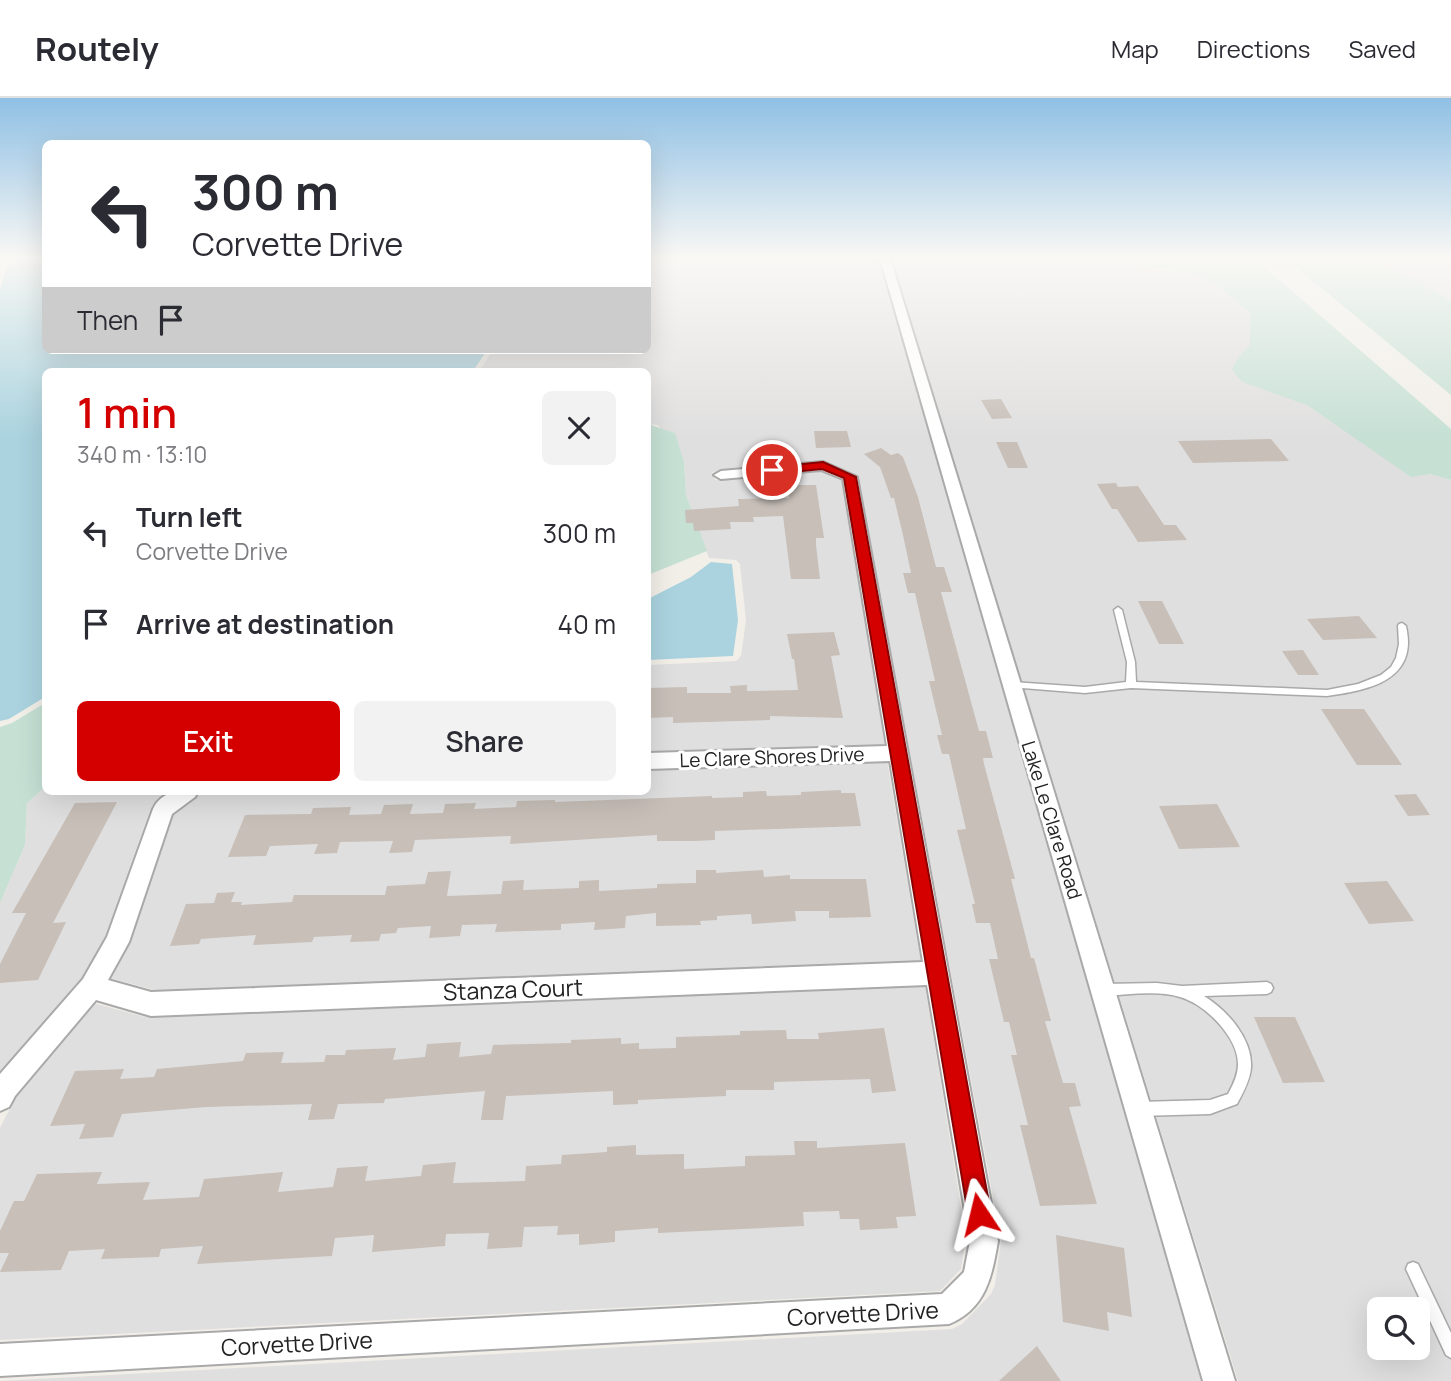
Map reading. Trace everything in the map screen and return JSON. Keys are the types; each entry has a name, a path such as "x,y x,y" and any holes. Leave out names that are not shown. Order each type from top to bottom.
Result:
{"street":[{"name":"Lake Le Clare Road","path":"903,318 1219,1381"},
{"name":"Corvette Drive","path":"0,1360 949,1310 977,1280 984,1241 850,477 823,466 721,475"},
{"name":"Le Clare Shores Drive","path":"651,761 897,753"},
{"path":"0,1098 6,1087 91,987 117,942 163,809 182,795"},
{"name":"Stanza Court","path":"91,987 151,1004 937,973"}],"lane":[{"path":"1118,610 1131,663 1130,685"},
{"path":"1012,685 1085,690 1130,685 1327,693 1344,691 1374,683 1396,669 1406,643 1402,626"},
{"path":"1103,990 1267,988"},
{"path":"1138,1109 1210,1107 1222,1104 1232,1099 1243,1076 1244,1058 1227,1024 1213,1010 1182,991"},
{"path":"1413,1269 1451,1350"}],"shaded area":[{"path":"651,318 896,318 1201,1381 0,1381 952,1329 962,1324 991,1294 995,1285 1001,1240 858,477 821,462 712,472 715,480 821,470 842,479 885,745 651,753 651,665 736,661 741,656 746,620 740,564 736,560 709,558 686,495 684,462 658,425 651,424 651,368 481,368 490,354 651,354"},
{"path":"910,318 1250,318 1250,345 1286,396 1430,474 1451,480 1451,1381 1238,1381"},
{"path":"887,761 921,962 158,991 110,978 131,940 174,811 197,795 651,795 651,770"},
{"path":"42,790 42,795 169,795 150,810 103,942 78,985 0,1076 0,903 25,845 27,803"},
{"path":"925,986 966,1238 961,1269 940,1291 0,1340 0,1128 20,1089 93,1003 145,1017"}],"green space":[{"path":"1250,318 1323,318 1451,429 1451,480 1430,474 1411,477 1307,405 1242,382 1232,370 1237,359 1250,345"},
{"path":"1358,318 1451,318 1451,395"},
{"path":"651,425 675,433 684,462 686,495 707,551 651,574"},
{"path":"42,705 42,790 27,803 25,845 0,903 0,727"}],"water":[{"path":"0,318 42,318 42,354 484,354 475,368 42,368 42,699 9,719 0,721"},
{"path":"711,562 732,564 738,620 733,656 651,660 651,597 691,577"}],"building":[{"path":"1001,399 1012,418 992,419 981,400"},
{"path":"814,431 847,431 851,447 816,448"},
{"path":"1271,439 1289,461 1193,463 1178,441"},
{"path":"996,442 1017,442 1028,468 1008,468"},
{"path":"881,448 891,455 898,453 903,457 918,497 936,567 944,567 952,592 941,592 979,731 986,731 993,758 983,758 984,764 1015,879 1011,879 1031,958 1034,958 1051,1021 1045,1021 1063,1083 1075,1083 1081,1106 1069,1107 1097,1204 1040,1206 1020,1125 1028,1125 1011,1055 1017,1055 1009,1022 1004,1022 989,959 998,959 990,923 976,923 972,904 975,904 957,830 966,829 949,754 942,754 937,735 942,735 929,681 935,681 915,593 908,593 903,573 911,573 903,535 894,498 891,498 880,467 864,454"},
{"path":"1116,483 1118,487 1138,486 1164,525 1176,525 1187,540 1138,542 1117,509 1112,509 1097,484"},
{"path":"787,485 816,485 824,538 816,538 820,579 791,579 783,516 753,517 754,522 730,522 731,529 694,531 693,523 686,523 685,510 739,506 738,499 789,498"},
{"path":"1138,601 1162,601 1184,644 1159,644"},
{"path":"1359,616 1377,638 1323,640 1307,619"},
{"path":"834,632 840,655 831,656 843,718 770,716 770,720 673,723 673,717 651,718 651,688 687,687 687,693 731,693 730,686 747,685 747,691 798,690 787,634"},
{"path":"1303,650 1319,675 1298,675 1282,651"},
{"path":"1321,709 1364,709 1402,765 1357,765"},
{"path":"841,790 841,793 855,793 861,826 715,831 715,840 695,841 657,841 657,835 510,844 511,836 415,840 412,852 389,853 393,841 340,842 337,853 314,854 318,844 270,846 266,856 228,857 245,815 311,814 313,808 351,807 349,815 381,814 384,805 413,804 410,814 443,813 445,804 476,803 474,809 516,807 517,801 743,797 743,792 766,791 767,796"},
{"path":"1416,794 1430,815 1408,816 1394,795"},
{"path":"117,802 53,923 66,922 38,980 0,983 0,964 26,913 12,913 75,803"},
{"path":"1217,804 1240,847 1179,849 1159,806"},
{"path":"696,870 716,870 716,873 763,870 764,877 790,875 790,879 866,879 871,917 829,918 829,911 795,911 796,921 752,924 751,914 717,916 717,920 700,921 701,925 656,926 656,913 626,916 625,928 594,930 595,922 561,924 561,930 495,932 497,924 462,925 460,936 429,938 431,926 398,928 396,933 381,934 379,941 350,942 352,935 314,937 312,942 253,945 256,935 201,939 199,944 170,946 186,904 214,903 217,893 235,892 231,902 242,902 241,905 292,902 294,895 385,895 387,886 425,884 428,872 451,871 447,896 501,894 503,881 524,880 523,890 579,888 579,881 599,880 599,891 657,888 657,884 696,883"},
{"path":"1387,881 1414,921 1369,924 1344,883"},
{"path":"1254,1017 1295,1017 1325,1082 1283,1083"},
{"path":"884,1028 896,1091 872,1093 870,1079 774,1082 774,1090 726,1090 726,1096 638,1100 638,1104 613,1105 613,1091 506,1096 503,1120 481,1120 485,1091 385,1099 384,1103 338,1104 334,1119 308,1120 312,1104 206,1107 122,1114 113,1137 79,1139 85,1124 50,1126 75,1071 124,1069 120,1079 154,1077 157,1069 243,1061 246,1053 284,1052 281,1063 324,1062 326,1055 345,1055 346,1050 396,1048 393,1060 425,1057 427,1044 461,1042 459,1057 491,1054 493,1045 571,1043 571,1040 621,1038 621,1044 639,1043 639,1049 676,1048 676,1037 786,1030 787,1039 819,1039 818,1033"},
{"path":"794,1141 817,1141 817,1148 905,1143 916,1216 896,1217 898,1228 860,1230 859,1219 840,1219 839,1211 803,1212 804,1226 658,1233 658,1228 615,1231 615,1242 579,1245 579,1234 557,1235 558,1226 524,1227 522,1247 487,1249 489,1233 446,1234 445,1246 372,1252 374,1235 335,1238 332,1256 197,1264 203,1246 161,1249 159,1257 101,1259 105,1249 69,1251 61,1270 0,1272 9,1253 0,1253 0,1231 14,1201 24,1201 37,1174 102,1172 97,1184 150,1182 143,1200 199,1197 204,1179 283,1172 278,1192 333,1187 337,1168 368,1166 365,1181 421,1176 423,1165 456,1162 453,1183 525,1181 526,1166 561,1164 562,1155 607,1152 607,1147 636,1145 636,1155 684,1154 684,1169 745,1166 745,1156 795,1155"},
{"path":"1056,1235 1124,1248 1132,1317 1107,1312 1109,1331 1063,1322"},
{"path":"1037,1346 1061,1381 999,1381"}],"route":[{"path":"772,470 823,466 850,477 979,1214"}]}
